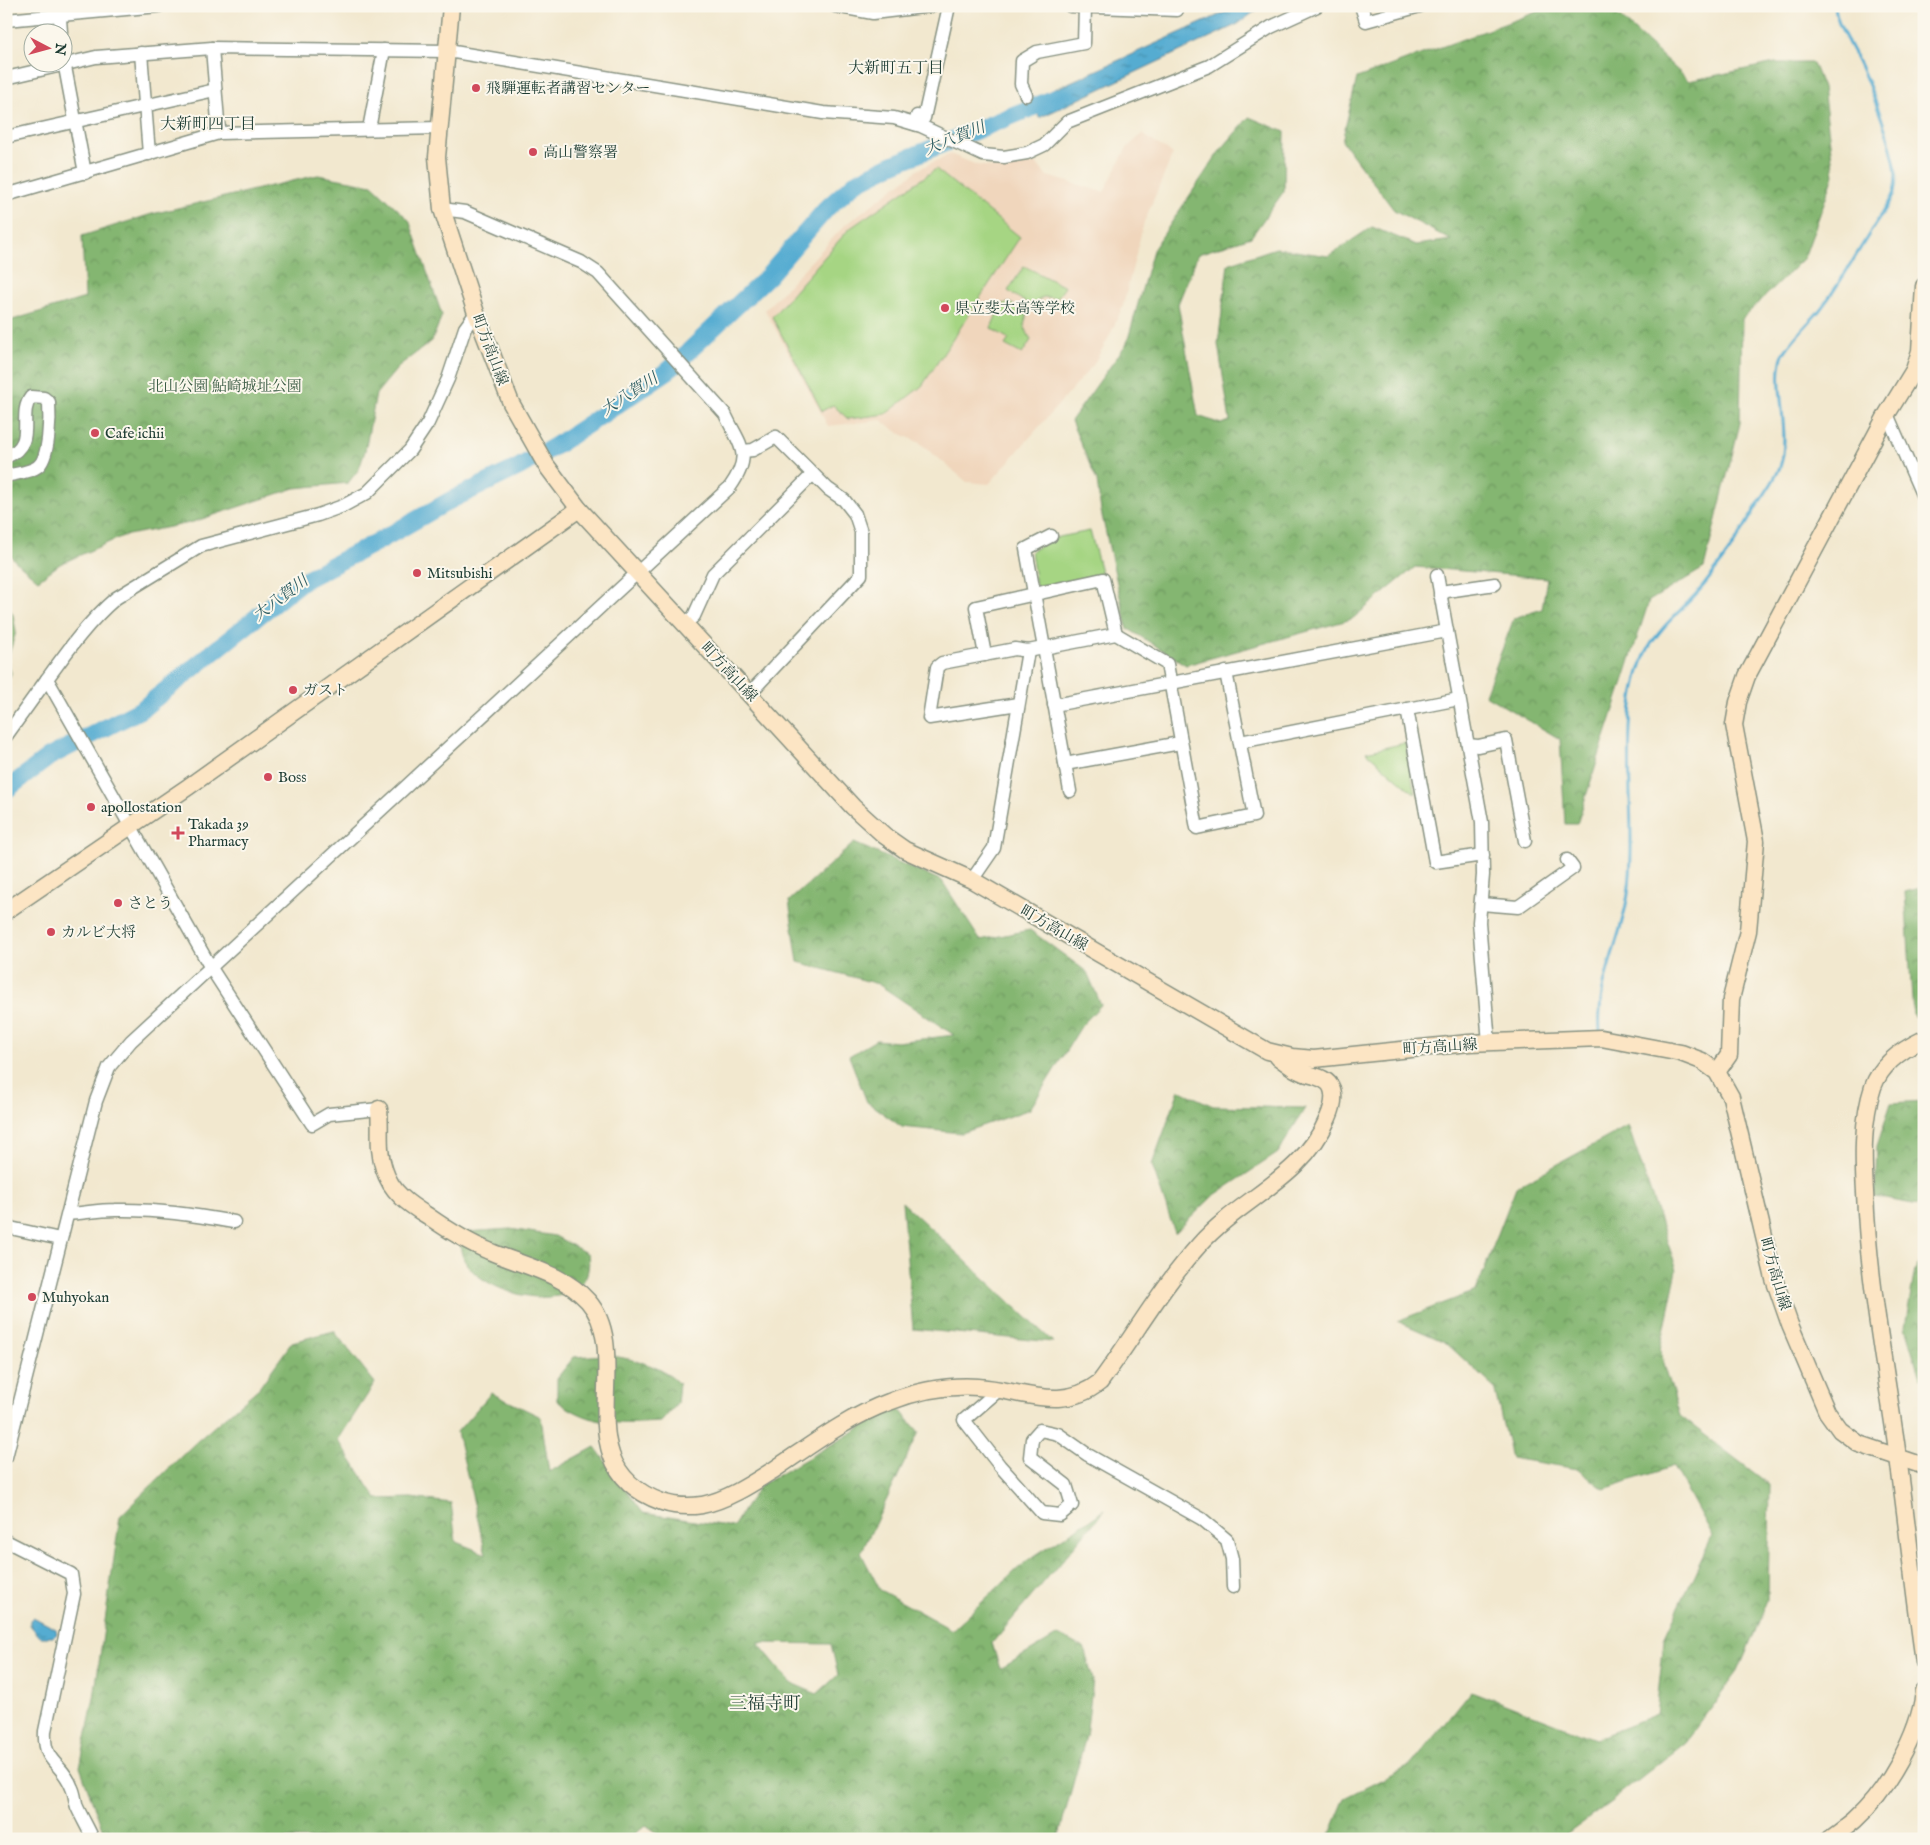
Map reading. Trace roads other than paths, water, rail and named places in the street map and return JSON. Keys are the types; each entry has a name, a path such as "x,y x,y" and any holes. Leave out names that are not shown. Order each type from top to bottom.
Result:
{"street":[{"path":"6,20 59,9 159,6"},
{"name":"町方高山線","path":"451,6 440,128 438,175 442,209 450,238 496,369 524,430 554,477 579,509 852,807 885,836 905,850 972,880 1267,1051 1292,1057 1319,1059 1419,1047 1601,1038 1681,1053 1711,1066 1717,1072 1731,1097 1774,1279 1790,1325 1818,1393 1834,1422 1845,1434 1859,1444 1924,1466"},
{"path":"835,6 873,12 930,6"},
{"path":"918,125 917,116 924,118 949,6"},
{"path":"1070,6 1177,10"},
{"path":"72,57 96,57 212,48 448,51 823,113 894,118 918,125 977,152 1004,157 1028,153 1044,145 1067,122 1209,66 1271,27 1316,6"},
{"path":"1361,6 1366,22 1420,6"},
{"path":"1026,95 1021,84 1022,60 1037,52 1084,43 1085,7"},
{"path":"59,9 60,22"},
{"path":"212,48 218,133"},
{"path":"369,129 384,50"},
{"path":"141,54 149,154"},
{"path":"6,78 22,72"},
{"path":"66,72 85,173"},
{"path":"6,137 215,90"},
{"path":"6,195 218,133 440,128"},
{"path":"6,1457 96,1101 109,1067 131,1041 730,487 738,472 743,451 738,435 725,414 610,285 590,267 466,212 442,209"},
{"path":"1717,1072 1730,1055 1731,999 1748,931 1756,855 1756,841 1734,734 1735,715 1747,676 1887,414 1914,370 1920,351 1924,286"},
{"path":"6,736 85,627 116,598 201,546 318,515 357,499 375,487 410,450 428,423 448,379 465,328 476,313"},
{"path":"6,457 14,453 23,443 27,428 27,402 31,397 44,398 49,402 50,412 48,441 41,463 36,468 6,476"},
{"path":"1887,414 1924,499"},
{"path":"743,451 753,450 776,438 828,489 844,500 855,514 861,532 861,575 749,694"},
{"path":"685,624 694,616 713,574 813,474"},
{"path":"6,912 131,824 204,776 579,509"},
{"path":"1051,536 1026,549 1070,791"},
{"path":"1437,576 1482,822 1484,855 1479,922 1489,1044"},
{"path":"985,655 976,607 1103,579 1116,634"},
{"path":"1440,595 1447,591 1495,584"},
{"path":"1054,705 1170,685 1226,672 1447,631"},
{"path":"1018,704 929,718 937,667 942,663 1015,649 1028,652 1043,647 1116,634 1167,664 1197,828 1254,816 1226,672"},
{"path":"972,880 994,848 1028,652"},
{"path":"47,679 211,968 312,1124 329,1114 379,1109 381,1159 389,1181 402,1198 461,1238 563,1281 579,1292 592,1306 604,1331 606,1363 604,1409 608,1442 618,1468 637,1488 654,1498 671,1504 691,1506 725,1497 750,1484 838,1427 872,1409 910,1394 958,1387 999,1390 1057,1399 1075,1396 1091,1389 1103,1377 1201,1243 1287,1174 1306,1155 1318,1138 1328,1118 1333,1099 1333,1090 1330,1084 1322,1079 1299,1071 1267,1051"},
{"path":"1240,742 1460,699"},
{"path":"1407,709 1436,862 1484,855"},
{"path":"1468,745 1478,746 1506,740 1525,841"},
{"path":"1065,764 1180,743"},
{"path":"1481,904 1518,907 1572,868 1567,860"},
{"path":"1924,1039 1897,1054 1880,1072 1873,1087 1867,1112 1863,1157 1867,1240 1924,1661"},
{"path":"68,1214 107,1210 154,1211 194,1214 234,1222"},
{"path":"6,1227 60,1239"},
{"path":"999,1390 964,1420 1000,1466 1042,1513 1060,1515 1072,1505 1066,1485 1030,1457 1032,1439 1040,1430 1058,1434 1088,1455 1202,1520 1227,1540 1232,1559 1233,1587"},
{"path":"6,1541 71,1574 74,1594 45,1731 44,1744 50,1758 67,1778 73,1789 76,1805 93,1839"},
{"path":"1830,1839 1855,1820 1874,1800 1895,1770 1922,1711 1924,1692"}],"water":[{"path":"1232,6 1262,6 1238,24 1039,118 1035,98 1228,11"},
{"path":"33,1617 56,1629 57,1634 53,1637 40,1637 30,1625 30,1620"}],"waterway":[{"path":"1600,1031 1600,1013 1605,979 1625,911 1628,894 1631,865 1630,736 1632,704 1638,675 1648,649 1654,640 1717,568 1775,479 1783,454 1784,439 1780,393 1780,366 1783,355 1833,292 1887,207 1894,192 1895,164 1887,135 1864,74 1841,28 1835,6"},
{"name":"大八賀川","path":"6,790 49,757 142,709 302,581 379,541 451,500 519,467 557,445 669,370 768,276 827,208 855,183 891,165 1058,97"}],"place":[{"name":"飛騨運転者講習センター","path":"476,88"},
{"name":"高山警察署","path":"533,152"},
{"name":"県立斐太高等学校","path":"945,308"},
{"name":"Cafe ichii","path":"95,433"},
{"name":"Mitsubishi","path":"417,573"},
{"name":"ガスト","path":"293,690"},
{"name":"Boss","path":"268,777"},
{"name":"apollostation","path":"91,807"},
{"name":"Takada 39 Pharmacy","path":"178,833"},
{"name":"さとう","path":"118,903"},
{"name":"カルビ大将","path":"51,932"},
{"name":"Muhyokan","path":"32,1297"}],"district":[{"name":"大新町五丁目","path":"896,69"},
{"name":"大新町四丁目","path":"208,125"},
{"name":"三福寺町","path":"765,1704"}],"park label":[{"name":"北山公園 鮎崎城址公園","path":"225,386"}]}
